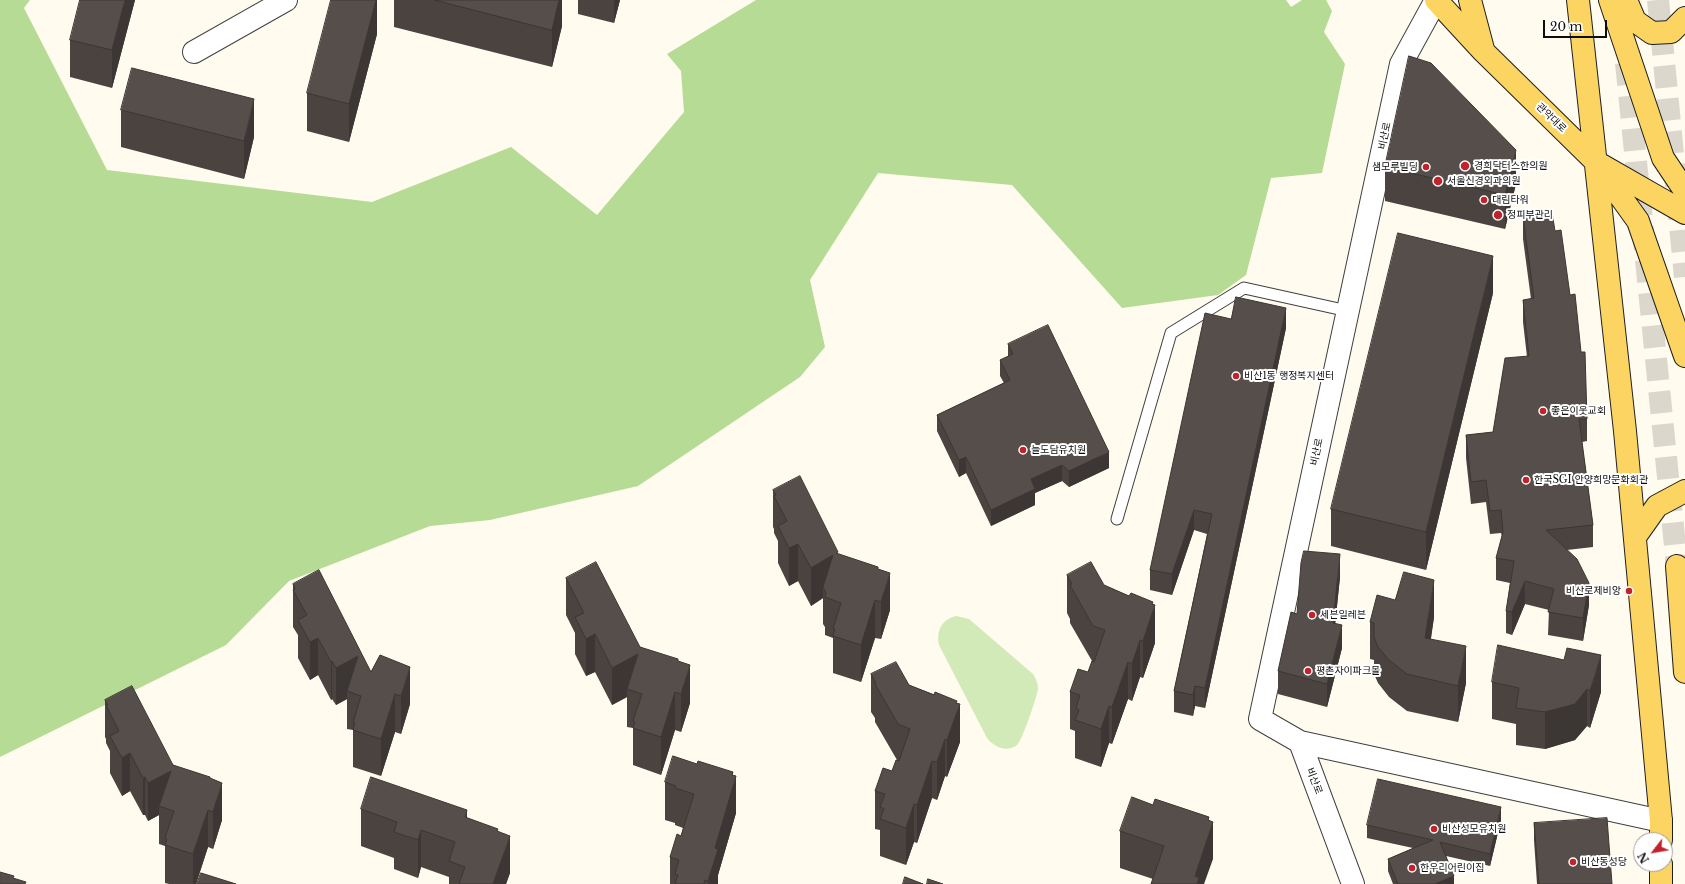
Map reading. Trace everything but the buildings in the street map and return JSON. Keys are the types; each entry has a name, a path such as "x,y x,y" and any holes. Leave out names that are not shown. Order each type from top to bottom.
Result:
{"main road":[{"name":"관악대로","path":"1436,0 1484,52 1596,162 1685,214"},
{"path":"1470,0 1484,52"},
{"path":"1578,0 1626,431 1661,831"},
{"path":"1610,0 1663,158 1685,191"},
{"path":"1626,0 1635,21 1652,33 1672,32 1685,18"},
{"path":"1596,162 1638,221 1685,356"},
{"path":"1635,537 1657,506 1685,491"},
{"path":"1677,566 1685,672"},
{"path":"1661,872 1661,884"}],"street":[{"path":"194,52 286,0"},
{"name":"비산로","path":"1353,884 1300,742 1260,719 1401,64 1436,0"},
{"path":"1300,742 1661,831"}],"lane":[{"path":"1117,519 1171,333 1244,288 1348,311"}],"green space":[{"path":"0,0 30,0 24,8 107,170 372,202 511,147 597,215 684,112 681,71 667,54 756,0 1286,0 1291,7 1302,0 1326,0 1332,11 1324,32 1345,64 1322,173 1271,178 1246,275 1218,295 1122,308 1012,185 878,173 810,280 825,347 800,377 638,486 490,520 430,526 289,581 226,645 0,757"},
{"path":"956,616 969,619 1033,674 1036,679 1038,689 1026,727 1017,745 1009,749 1001,748 993,744 987,738 939,645 938,635 943,623"}],"tunnel":[{"path":"1658,0 1685,277"},
{"path":"1626,63 1677,566"}],"place":[{"name":"경희닥터스한의원","path":"1465,166"},
{"name":"샘모루빌딩","path":"1426,167"},
{"name":"서울신경외과의원","path":"1438,181"},
{"name":"대림타워","path":"1484,200"},
{"name":"정피부관리","path":"1498,215"},
{"name":"비산1동 행정복지센터","path":"1236,376"},
{"name":"좋은이웃교회","path":"1543,411"},
{"name":"늘도담유치원","path":"1023,450"},
{"name":"한국SGI 안양희망문화회관","path":"1526,480"},
{"name":"비산로제비앙","path":"1629,591"},
{"name":"세븐일레븐","path":"1312,615"},
{"name":"평촌자이파크몰","path":"1308,671"},
{"name":"비산성모유치원","path":"1434,829"},
{"name":"비산동성당","path":"1573,862"},
{"name":"한우리어린이집","path":"1412,868"}]}
